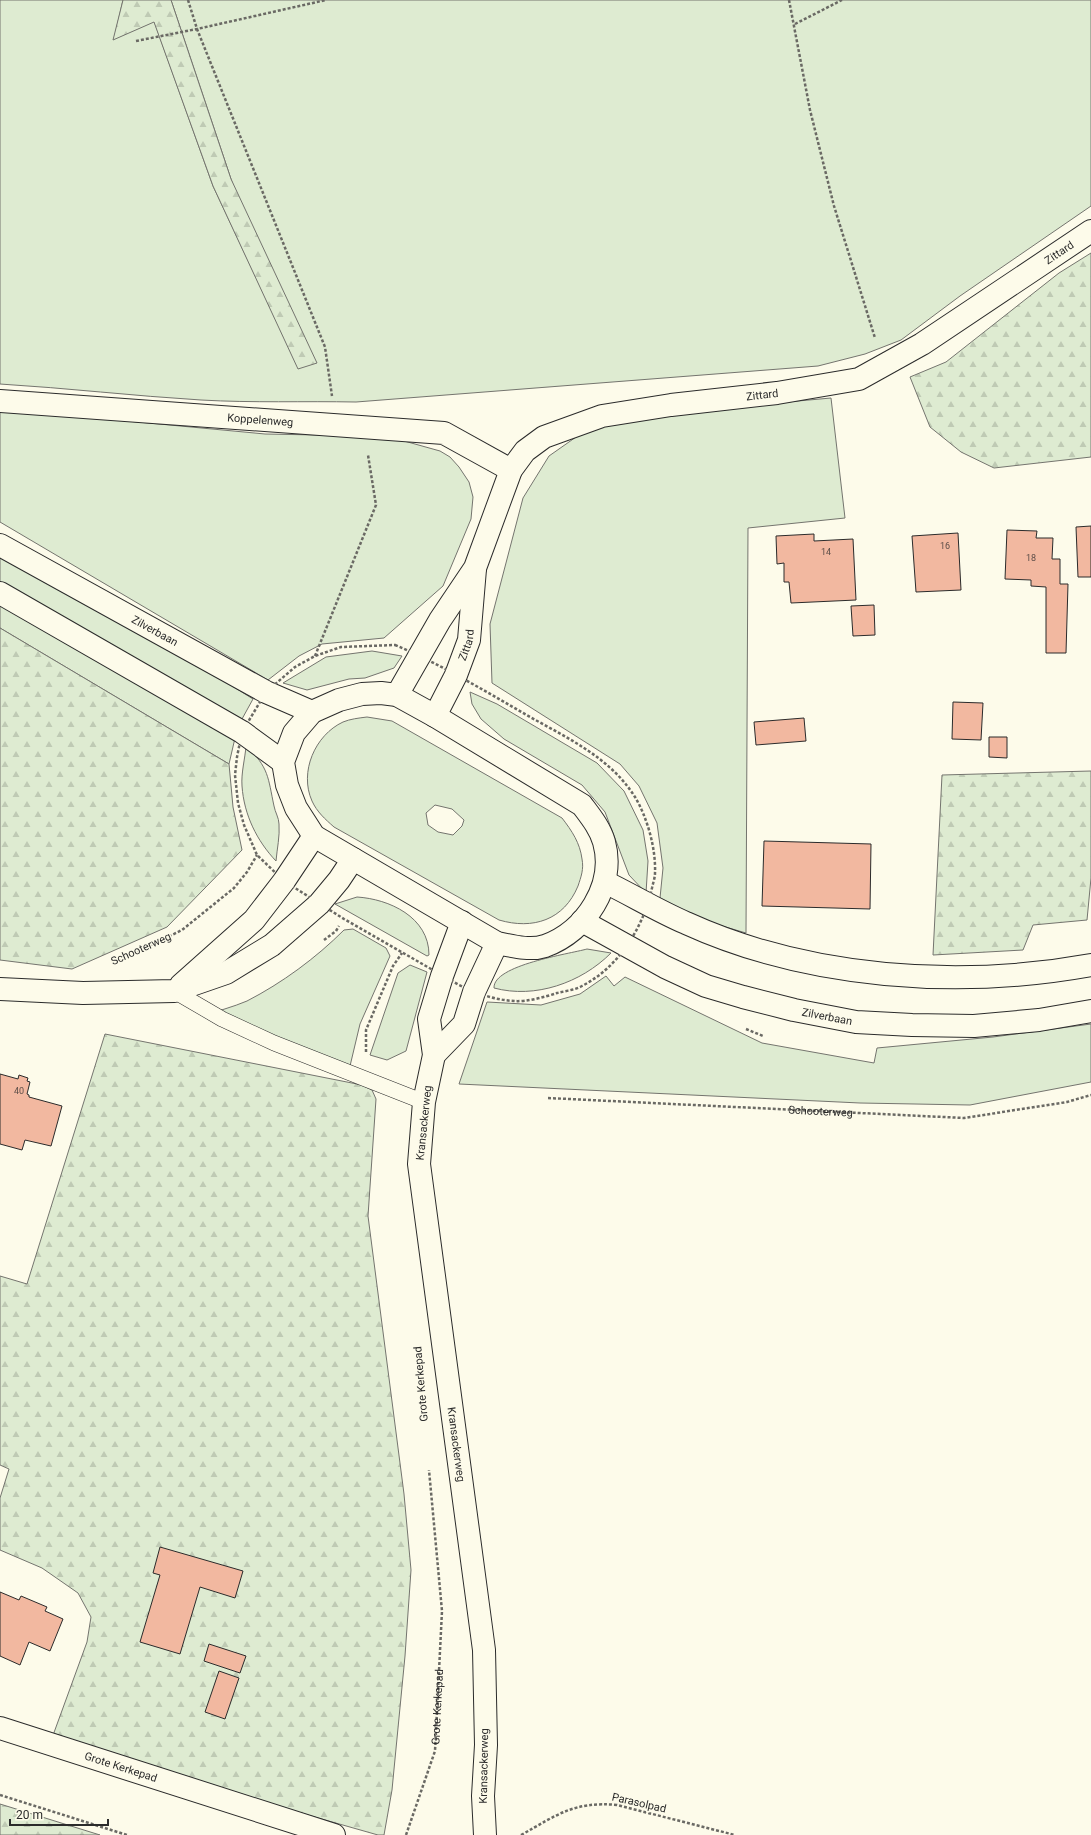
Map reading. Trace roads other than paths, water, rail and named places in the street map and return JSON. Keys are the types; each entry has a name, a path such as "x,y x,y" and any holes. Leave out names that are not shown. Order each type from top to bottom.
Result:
{"street":[{"name":"Zittard","path":"397,695 440,620 475,568 511,470 525,451 544,438 602,416 672,405 778,393 859,379 922,344 1091,231"},
{"name":"Koppelenweg","path":"0,401 444,433 511,470"},
{"name":"Zilverbaan","path":"0,545 266,692 312,712"},
{"name":"Zittard","path":"435,716 456,675 469,640 475,568"},
{"path":"0,593 242,732 283,762"},
{"path":"381,693 397,695 435,716 582,805 596,824 604,841 607,861 605,882 596,903 582,921 563,936 544,946 521,948 497,943 314,836 296,808 287,785 283,762 294,734 312,712 339,700 362,694 381,693"},
{"path":"174,991 254,920 284,881 314,836"},
{"path":"0,989 90,993 174,991 226,973 272,945 319,904 339,880 353,859"},
{"path":"605,882 686,923 726,939 784,956 868,973 972,978 1039,972 1091,965"},
{"name":"Zilverbaan","path":"582,921 665,967 706,986 794,1010 856,1022 974,1026 1039,1020 1091,1011"},
{"name":"Kransackerweg","path":"462,922 442,976 430,1019 434,1055 424,1102 419,1164 484,1650 486,1745 483,1796 485,1835"},
{"path":"434,1055 464,1024 474,992 497,943"},
{"name":"Grote Kerkepad","path":"0,1728 334,1835"}],"lane":[{"path":"174,991 222,1019 274,1043 424,1102"}]}
